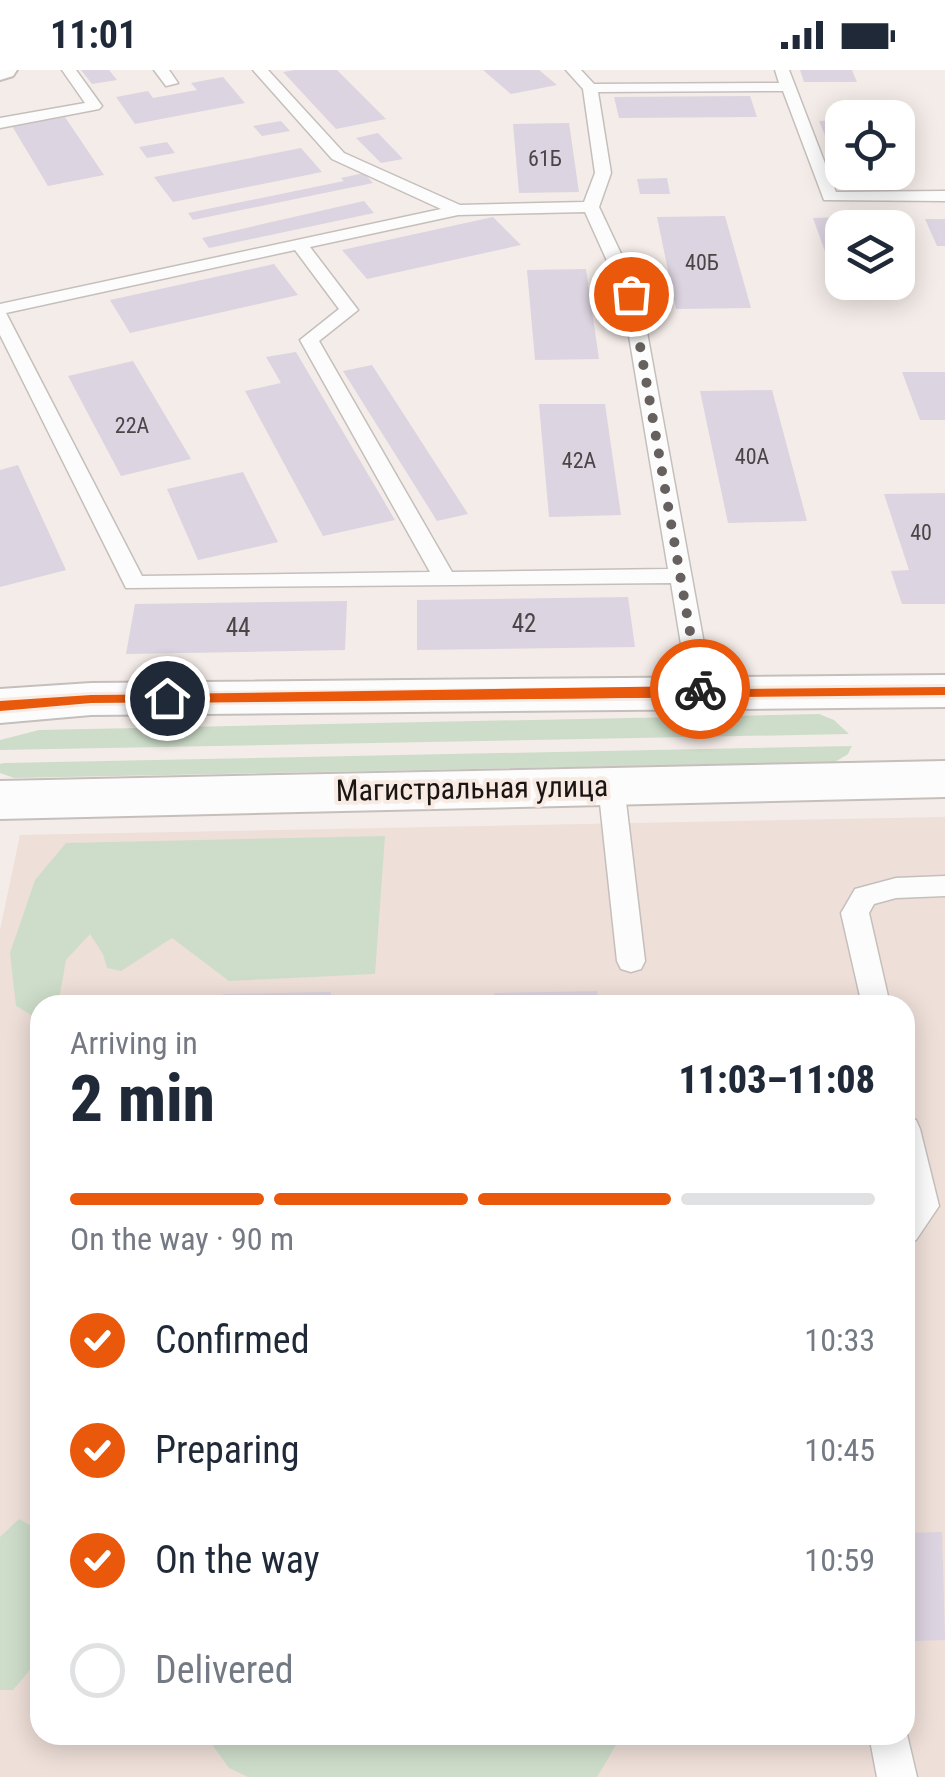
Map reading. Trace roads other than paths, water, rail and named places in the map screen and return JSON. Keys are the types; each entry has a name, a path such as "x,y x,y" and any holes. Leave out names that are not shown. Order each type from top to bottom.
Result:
{"street":[{"path":"0,706 91,699 945,690"},
{"name":"Магистральная улица","path":"0,800 945,779"}],"lane":[{"path":"0,123 94,106 69,70"},
{"path":"260,70 338,156 458,210"},
{"path":"573,70 590,88 604,172 590,207 631,294 700,693"},
{"path":"782,70 830,198 945,196"},
{"path":"590,88 789,87"},
{"path":"590,207 458,210 0,313 134,583 680,576"},
{"path":"300,244 349,310 309,340 445,579"},
{"path":"610,785 631,962"},
{"path":"874,995 855,913 865,896 896,888 945,886"},
{"path":"915,1172 923,1206 915,1217"},
{"path":"891,1745 897,1777"}]}
